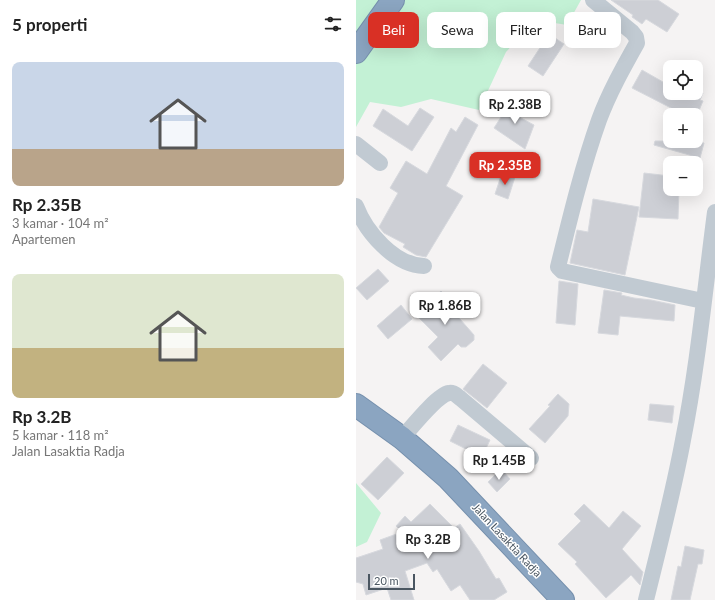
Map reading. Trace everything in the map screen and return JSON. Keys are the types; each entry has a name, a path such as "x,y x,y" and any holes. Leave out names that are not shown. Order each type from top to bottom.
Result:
{"highway":[{"path":"356,52 393,0"},
{"name":"Jalan Lasaktia Radja","path":"356,405 402,438 448,478 559,599"}],"street":[{"path":"592,0 632,32 636,37 637,43 618,78 600,119 589,152 558,267 562,271 703,301"},
{"path":"356,144 380,163"},
{"path":"356,206 361,219 380,243 392,253 412,264 424,266"},
{"path":"646,600 665,526 683,440 715,212"},
{"path":"402,438 435,402 449,393 452,393 460,398 531,458"}],"green space":[{"path":"356,0 581,0 574,12 564,12 564,25 556,23 556,12 496,12 496,48 510,48 506,52 479,110 431,99 401,107 370,102 356,127"},
{"path":"356,483 381,513 367,542 356,547"}],"building":[{"path":"611,0 658,0 679,14 667,32 646,19 642,24 632,17 633,15"},
{"path":"556,39 564,44 543,76 528,66 540,48 556,48"},
{"path":"642,70 663,82 663,100 703,101 700,108 671,108 632,88"},
{"path":"512,100 525,109 519,117 534,125 525,149 494,128"},
{"path":"420,108 434,117 412,151 373,126 383,109 408,126"},
{"path":"465,117 478,125 446,186 463,196 426,257 416,255 403,247 405,244 384,233 379,227 398,193 390,188 406,161 427,174 451,128 456,132"},
{"path":"655,141 663,141 663,148 654,145"},
{"path":"665,148 703,148 701,156 693,156"},
{"path":"502,173 515,177 508,199 495,194"},
{"path":"644,173 663,175 663,196 679,196 678,219 639,217"},
{"path":"593,199 639,207 625,275 570,263 577,230 588,232"},
{"path":"378,269 389,281 367,300 356,288"},
{"path":"559,281 578,284 575,325 556,323"},
{"path":"604,290 622,293 621,295 634,298 675,305 674,321 620,316 618,335 598,333"},
{"path":"441,291 456,306 452,310 474,335 474,340 466,347 461,347 458,344 441,361 428,347 438,337 416,315"},
{"path":"401,305 412,319 388,339 377,326"},
{"path":"483,364 507,383 487,408 463,389"},
{"path":"558,394 569,404 568,416 545,443 529,429 550,406 548,405"},
{"path":"650,404 674,406 672,423 648,420"},
{"path":"458,425 490,440 482,457 450,441"},
{"path":"387,457 404,473 378,500 361,484"},
{"path":"499,471 503,471 510,479 497,492 488,482"},
{"path":"430,504 454,528 460,524 496,579 499,578 507,592 494,600 470,600 460,585 451,591 437,569 433,572 427,563 405,571 414,600 391,600 387,588 366,595 363,584 356,582 356,558 383,549 380,540 402,532 396,526 405,516 411,522"},
{"path":"584,504 609,528 623,511 641,526 622,549 643,572 640,585 631,575 606,598 575,564 577,562 558,544 581,521 574,514"},
{"path":"685,546 704,550 702,564 698,564 690,600 671,600 678,566 681,567"}]}
